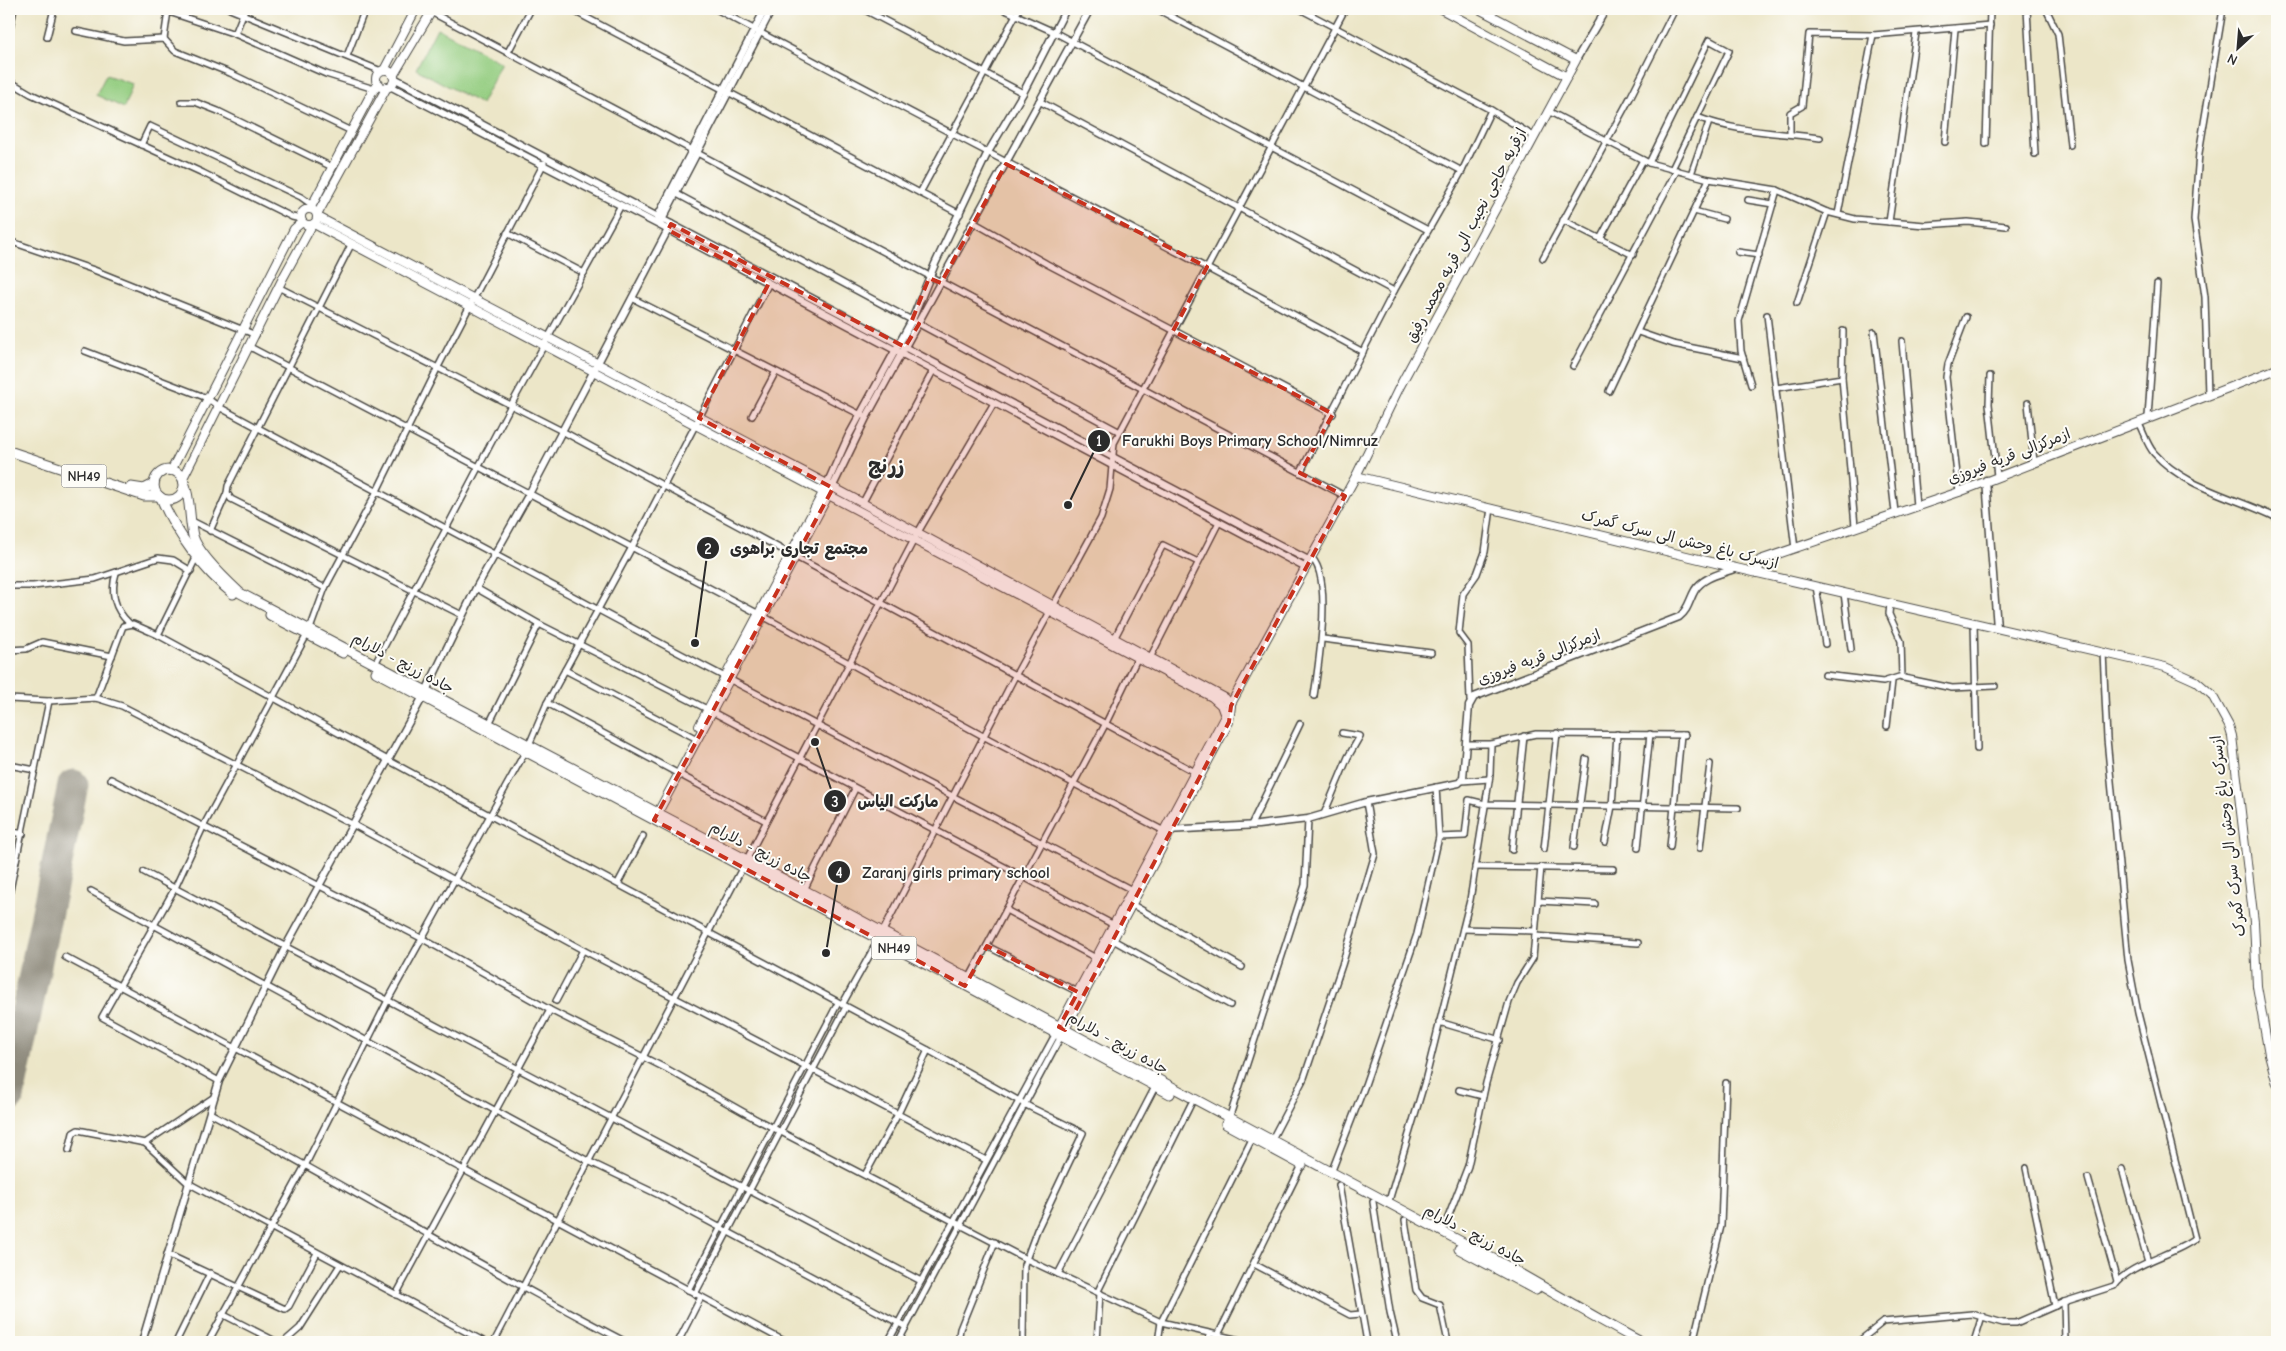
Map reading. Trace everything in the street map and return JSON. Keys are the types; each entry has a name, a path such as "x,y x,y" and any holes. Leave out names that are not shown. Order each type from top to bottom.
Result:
{"highway":[{"name":"NH49","path":"9,445 138,489 144,489 154,484 160,497"},
{"name":"NH49","path":"9,451 144,496 160,497 169,500 178,498 183,491 183,480"},
{"path":"154,484 162,472 171,471 183,480"},
{"name":"جاده زرنج - دلارام","path":"183,480 188,493 197,545 236,589 308,632 967,983 1271,1141 1535,1282 1564,1301 1641,1342"},
{"name":"جاده زرنج - دلارام","path":"160,497 172,520 197,556 222,584 240,598 375,664 425,694 489,724 527,748"},
{"name":"جاده زرنج - دلارام","path":"746,864 804,890 880,937"},
{"name":"جاده زرنج - دلارام","path":"1060,1032 1155,1087 1191,1104 1252,1139 1550,1296 1564,1301"}],"main road":[{"path":"171,471 294,229 302,220 303,212 311,207 376,86 376,77 382,70 416,9"},
{"path":"1441,9 1567,76"},
{"path":"1479,9 1576,60"},
{"path":"183,480 218,407 256,336 278,287 432,11"},
{"name":"ازقریه حاجی نجیب الی قریه محمد رفیق","path":"1228,709 1356,476 1400,386 1550,112 1576,60"},
{"path":"382,70 390,71 391,82"},
{"path":"376,86 391,82"},
{"path":"311,207 315,220 352,243 377,253"},
{"path":"302,220 315,220 596,367 1053,609 1212,697 1220,705 1228,709"},
{"name":"ازمرکزالی قریه فیروزی","path":"1758,573 1760,560 1895,512 1959,492 2277,368"},
{"name":"ازسرک باغ وحش الی سرک گمرک","path":"1356,476 1736,568 2165,667 2196,681 2212,695 2229,726 2238,778 2254,922 2257,986 2269,1054 2277,1084"},
{"path":"828,490 862,504 916,537"},
{"path":"653,815 678,772 762,615 791,556 828,490"},
{"path":"1053,609 1114,639 1139,656 1150,658 1225,698 1228,709 1228,722 1132,890 1078,992 1060,1032"},
{"path":"1060,1032 1113,940 1228,709"}],"street":[{"path":"9,33 14,9"},
{"path":"47,37 54,9"},
{"path":"160,9 235,34 326,74 376,86"},
{"path":"230,9 245,11 382,70"},
{"path":"347,56 365,9"},
{"path":"508,52 531,9"},
{"path":"570,9 961,214"},
{"path":"716,9 1363,352"},
{"path":"757,31 765,9"},
{"path":"657,224 757,31 772,9"},
{"path":"863,9 1023,93"},
{"path":"1003,9 1054,32 1428,230"},
{"path":"920,194 1019,9"},
{"path":"863,416 902,354 902,346 929,278 961,214 987,154 1023,93 1066,9"},
{"path":"828,490 895,351 902,346 919,324 1090,9"},
{"path":"1157,9 1462,171"},
{"path":"1300,9 1491,110 1535,137"},
{"path":"688,1290 740,1187 805,1066 880,937 1014,676 1053,609 1101,518 1110,489 1114,443 1345,9"},
{"name":"ازقریه حاجی نجیب الی قریه محمد رفیق","path":"1576,60 1606,9"},
{"path":"1543,258 1675,9"},
{"path":"1986,144 1990,9"},
{"path":"2027,9 2035,154"},
{"path":"2046,9 2058,34 2070,145"},
{"path":"2208,394 2205,297 2194,220 2199,153 2223,9"},
{"path":"164,39 168,11"},
{"path":"235,34 245,11"},
{"path":"432,11 929,278 1143,388 1345,496"},
{"path":"1790,134 1790,113 1802,106 1809,34 1873,35 1916,33 1990,25"},
{"path":"1945,142 1955,29"},
{"path":"76,31 124,40 164,39 175,50 230,73 352,131"},
{"path":"1889,222 1916,33"},
{"path":"1838,214 1873,35"},
{"path":"1573,366 1633,255 1729,51 1708,40 1649,162"},
{"path":"9,81 31,94 302,220"},
{"path":"391,82 660,217 669,227 769,283 1219,522 1318,566 1323,639 1314,696"},
{"path":"391,82 543,166 657,224 669,227 902,346 1309,563"},
{"path":"181,102 195,102 218,111 332,167"},
{"path":"1039,102 1238,210 1394,291"},
{"path":"1300,473 1333,414 1394,291 1462,171 1491,110"},
{"path":"1550,112 1643,160 1709,179 1777,190 1827,212 1855,219 1925,225 1968,222 2006,226"},
{"path":"1697,117 1747,132 1790,134 1820,138"},
{"path":"1691,174 1709,122"},
{"path":"141,145 150,126 301,197 311,207"},
{"path":"660,217 694,153"},
{"path":"219,1081 102,1018 175,888 204,825 308,632 325,588 376,493 471,302 547,159"},
{"path":"1600,239 1643,160"},
{"path":"1609,391 1709,179"},
{"path":"1751,386 1743,358 1739,321 1777,190"},
{"path":"674,193 1120,432"},
{"path":"1748,200 1773,204"},
{"path":"375,664 412,590 510,406 620,206"},
{"path":"1694,211 1724,219"},
{"path":"1797,303 1827,212"},
{"path":"1563,220 1633,255"},
{"path":"973,222 1173,331 1333,414"},
{"path":"142,1342 214,1096 234,1049 268,986 286,946 387,759 425,694 476,588 529,494 669,227"},
{"path":"507,234 584,273"},
{"path":"9,241 94,270 256,336"},
{"path":"210,531 227,493 228,486 259,429 352,243"},
{"path":"1738,252 1759,255"},
{"path":"208,1342 237,1285 306,1164 335,1103 370,1040 388,1000 527,748 547,703 632,549 769,283"},
{"path":"2148,417 2157,284"},
{"path":"278,287 562,431 791,556 883,602 1014,676 1196,772"},
{"path":"632,298 775,373 863,416"},
{"path":"1767,316 1795,549"},
{"path":"1959,492 1946,380 1948,364 1966,318"},
{"path":"1843,331 1842,378 1855,526"},
{"path":"1638,332 1672,344 1743,358"},
{"path":"1874,332 1895,512"},
{"path":"1902,341 1916,506"},
{"path":"250,347 632,549 762,615 984,736 1167,830 1251,825 1308,819 1366,802 1462,781 1489,779"},
{"path":"85,351 208,398 218,407 376,493 447,527 495,555 1132,890"},
{"path":"862,504 933,371"},
{"path":"752,416 775,373"},
{"path":"1990,376 1989,404 1997,476"},
{"path":"1776,388 1842,378"},
{"path":"494,1342 916,537 994,403"},
{"path":"2028,403 2034,462"},
{"path":"2138,421 2154,452 2187,481 2251,505 2277,518"},
{"path":"1986,480 1997,628"},
{"path":"227,493 231,499 344,554 462,615"},
{"path":"1470,701 1468,646 1459,633 1463,594 1477,574 1485,552 1491,508"},
{"path":"192,521 325,588"},
{"path":"1150,658 1219,522"},
{"path":"1114,639 1163,544 1198,562"},
{"path":"158,635 197,556"},
{"path":"9,586 95,579 158,558 173,560 191,571"},
{"name":"ازمرکزالی قریه فیروزی","path":"1462,781 1470,701 1680,617 1686,612 1694,592 1704,580 1736,568"},
{"path":"116,573 113,589 114,596 122,616 129,623 158,635 490,816 928,1050 1026,1105 1083,1133 1037,1230 1026,1258 1024,1265 1023,1342"},
{"path":"1816,586 1825,644"},
{"path":"476,588 539,624 1114,925"},
{"path":"1844,593 1851,649"},
{"path":"1890,603 1889,614 1901,641 1902,678"},
{"path":"96,698 123,626 129,623"},
{"path":"1974,623 1977,750"},
{"path":"489,724 539,624"},
{"path":"1323,639 1432,653"},
{"path":"9,650 26,649 42,642 112,656"},
{"path":"1858,1342 1868,1340 1883,1322 1972,1314 2011,1324 2064,1302 2114,1286 2117,1281 2148,1262 2194,1240 2196,1237 2138,1012 2128,960 2107,739 2102,652"},
{"path":"967,983 1106,723 1139,656"},
{"path":"566,670 695,738"},
{"path":"1825,675 1883,682 1902,678 1952,688 1995,686"},
{"path":"1887,726 1892,681"},
{"path":"9,699 49,701 96,698 122,706 352,824 583,950 986,1160"},
{"path":"9,895 49,701"},
{"path":"547,703 766,821"},
{"path":"1251,825 1300,724"},
{"path":"1324,814 1348,757 1360,736 1342,733"},
{"path":"1466,744 1491,744 1524,736 1557,733 1683,735 1670,847"},
{"path":"1544,849 1557,733"},
{"path":"1605,842 1612,806 1617,734"},
{"path":"1638,848 1650,734"},
{"path":"1512,850 1524,736"},
{"path":"1388,1204 1425,1081 1463,928 1489,779 1491,744"},
{"path":"1574,847 1586,759"},
{"path":"1700,848 1710,764"},
{"path":"9,765 35,770"},
{"path":"111,779 204,825 423,939 550,1010 643,1057 772,1128 1058,1274 1161,1322 1218,1335 1234,1341 1248,1342"},
{"path":"1331,1174 1365,1085 1417,934 1439,837 1436,787"},
{"path":"804,890 855,789"},
{"path":"1439,837 1465,836 1469,800 1485,804 1517,805 1738,808"},
{"path":"1271,1141 1304,1078 1342,965 1375,854 1366,802"},
{"path":"1229,1119 1305,885 1308,819"},
{"path":"9,831 23,834"},
{"path":"618,884 643,836"},
{"path":"1475,867 1613,869"},
{"path":"1442,1233 1468,1166 1509,1002 1517,983 1533,958 1542,867"},
{"path":"144,872 611,1116 740,1187 921,1281"},
{"path":"91,891 370,1040 495,1111 906,1327"},
{"path":"1539,901 1595,904"},
{"path":"1131,904 1242,967"},
{"path":"1006,910 1096,958"},
{"path":"1463,928 1638,943"},
{"path":"1113,940 1230,1006"},
{"path":"987,946 1078,992"},
{"path":"556,1001 583,950"},
{"path":"65,957 335,1103 786,1342"},
{"path":"678,1342 728,1232 782,1132 813,1070 842,1005"},
{"path":"396,1295 550,1010"},
{"path":"1439,1022 1500,1040"},
{"path":"888,1342 1018,1100 1060,1032"},
{"path":"898,1342 1026,1105 1060,1032"},
{"path":"865,1174 898,1114 928,1050"},
{"path":"1693,1342 1721,1226 1726,1083"},
{"path":"1058,1274 1155,1087"},
{"path":"1459,1090 1484,1096"},
{"path":"145,1144 214,1096"},
{"path":"1097,1342 1099,1292 1191,1104"},
{"path":"210,1113 430,1233 523,1288 626,1342"},
{"path":"69,1150 73,1133 78,1130 145,1144 188,1183 485,1342"},
{"path":"1158,1342 1161,1322 1252,1139"},
{"path":"1218,1335 1302,1165"},
{"path":"2026,1168 2055,1306"},
{"path":"2122,1169 2148,1262"},
{"path":"2088,1178 2117,1281"},
{"path":"1339,1185 1367,1342"},
{"path":"1373,1202 1390,1312 1397,1342"},
{"path":"1406,1220 1416,1290 1422,1298 1440,1305 1448,1342"},
{"path":"958,1342 960,1329 996,1242"},
{"path":"167,1254 288,1308 317,1253"},
{"path":"1254,1264 1350,1316 1361,1314"},
{"path":"284,1342 300,1328 340,1265"},
{"path":"176,1342 210,1273"},
{"path":"2064,1302 2065,1342"},
{"path":"222,1314 277,1342"},
{"path":"1974,1342 1982,1316"},
{"path":"1209,1333 1209,1342"}],"highlighted area":[{"path":"1006,164 1207,267 1173,331 1333,414 1300,473 1345,496 1231,706 1229,722 1065,1030 1059,1027 1078,992 987,946 965,986 654,820 833,488 699,418 769,283 668,230 671,224 905,347 919,324 912,320 929,278 941,283"}],"green space":[{"path":"437,28 502,63 481,104 416,69"},
{"path":"106,75 133,84 124,108 96,95"}],"runway":[{"path":"9,1097 73,785"}],"place":[{"name":"Farukhi Boys Primary School/Nimruz","path":"1068,505"},
{"name":"مجتمع تجاری براهوی","path":"695,643"},
{"name":"مارکت الیاس","path":"815,742"},
{"name":"Zaranj girls primary school","path":"826,953"}],"district":[{"name":"زرنج","path":"886,466"}]}
